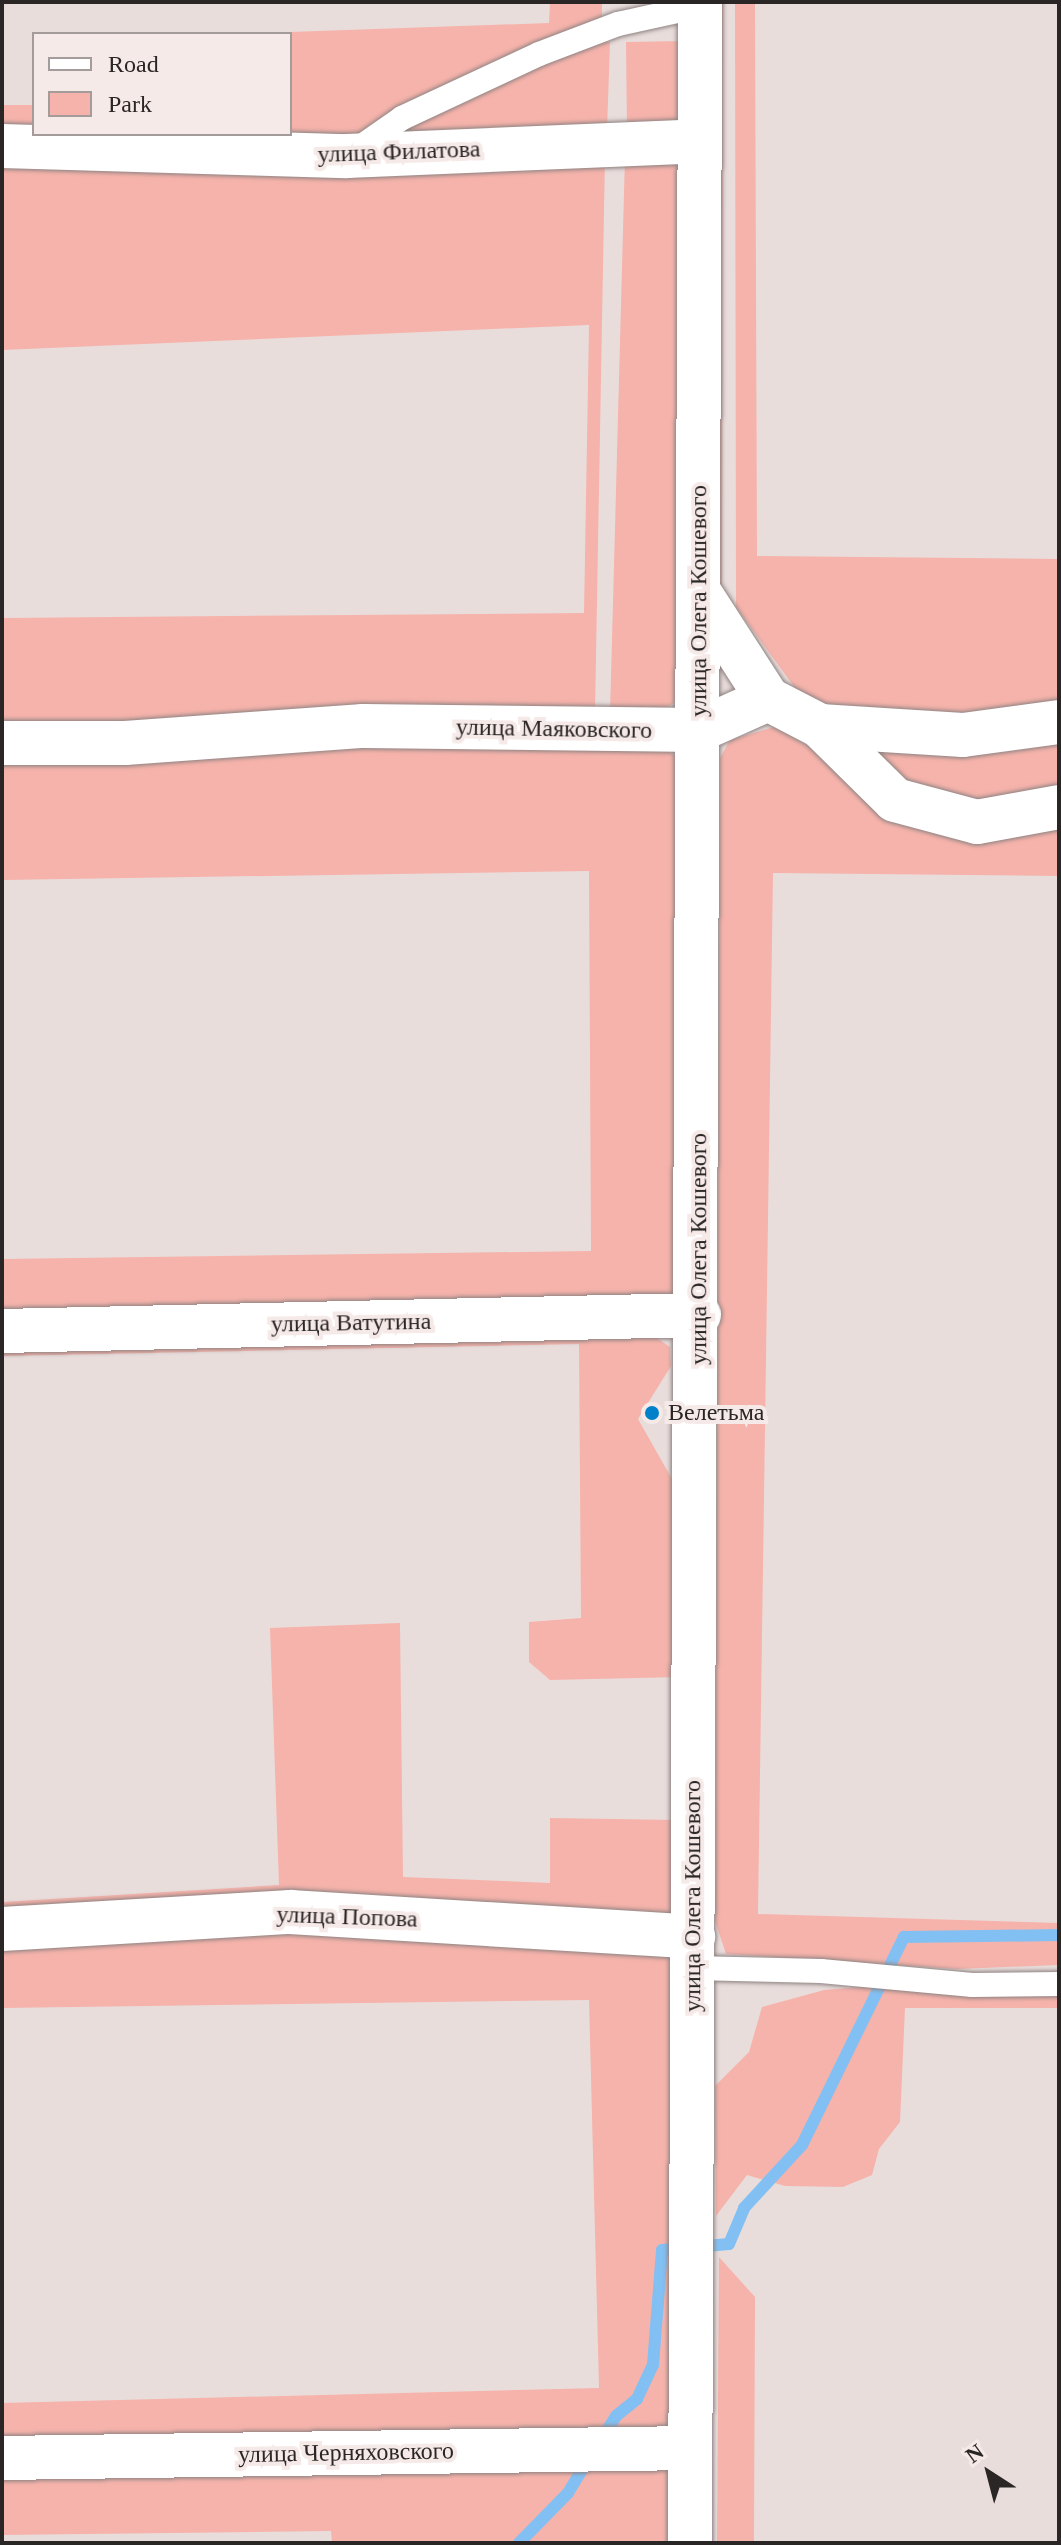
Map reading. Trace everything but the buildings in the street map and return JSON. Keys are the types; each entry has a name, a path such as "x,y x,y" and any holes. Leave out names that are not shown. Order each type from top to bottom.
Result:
{"street":[{"name":"улица Олега Кошевого","path":"690,2543 699,1315 700,4"},
{"name":"улица Филатова","path":"2,146 347,156 700,141"},
{"path":"699,592 768,699 820,726 895,800 977,822 1059,807"},
{"name":"улица Маяковского","path":"2,743 125,743 363,726 699,730 768,699"},
{"path":"820,726 963,735 1059,722"},
{"name":"улица Ватутина","path":"2,1331 699,1315"},
{"name":"улица Попова","path":"2,1929 290,1912 693,1952"},
{"name":"улица Черняховского","path":"2,2458 690,2448"}],"lane":[{"path":"347,156 402,118 539,54 618,24 700,4"},
{"path":"693,1952 821,1971 972,1985 1059,1984"}],"green space":[{"path":"550,2 602,2 602,41 610,42 607,131 348,145 2,137 2,105 32,105 32,136 292,136 292,32 288,32 549,23"},
{"path":"718,2 723,2 722,596 715,587"},
{"path":"735,2 755,2 757,556 1059,559 1059,712 1030,720 827,714 798,692 736,607"},
{"path":"684,41 683,118 668,131 627,132 626,42"},
{"path":"605,156 595,713 2,729 2,618 584,613 589,325 2,350 2,157"},
{"path":"625,156 673,157 682,178 685,695 660,713 610,714"},
{"path":"774,727 814,749 883,814 977,844 1059,825 1059,876 773,873 758,1914 1059,1923 1059,1965 957,1969 726,1954 715,1921 720,758 730,740"},
{"path":"1059,738 1059,790 978,807 897,783 851,741"},
{"path":"655,742 684,762 681,1292 655,1302 2,1317 2,1259 591,1251 589,871 2,880 2,761 359,743"},
{"path":"651,1334 670,1347 671,1366 638,1419 680,1493 680,1677 550,1680 529,1662 529,1622 581,1618 579,1344 2,1356 2,1343"},
{"path":"400,1623 403,1877 550,1883 550,1818 677,1820 677,1914 2,1919 2,1902 279,1885 270,1628"},
{"path":"287,1923 668,1950 679,1961 678,2431 2,2445 2,2403 599,2388 589,2000 2,2008 2,1941"},
{"path":"898,1984 963,1996 1059,1996 1059,2008 905,2008 900,2122 879,2149 872,2175 843,2187 785,2186 747,2175 716,2216 715,2086 749,2052 762,2007 824,1990"},
{"path":"719,2257 755,2297 754,2543 717,2543"},
{"path":"676,2466 675,2543 332,2543 331,2531 2,2535 2,2467"}],"waterway":[{"path":"600,2441 616,2416 637,2399 653,2365 662,2250 729,2244 744,2208 802,2145 904,1937 1059,1935"},
{"path":"519,2543 568,2493 588,2460"}],"place":[{"name":"Велетьма","path":"652,1413"}]}
